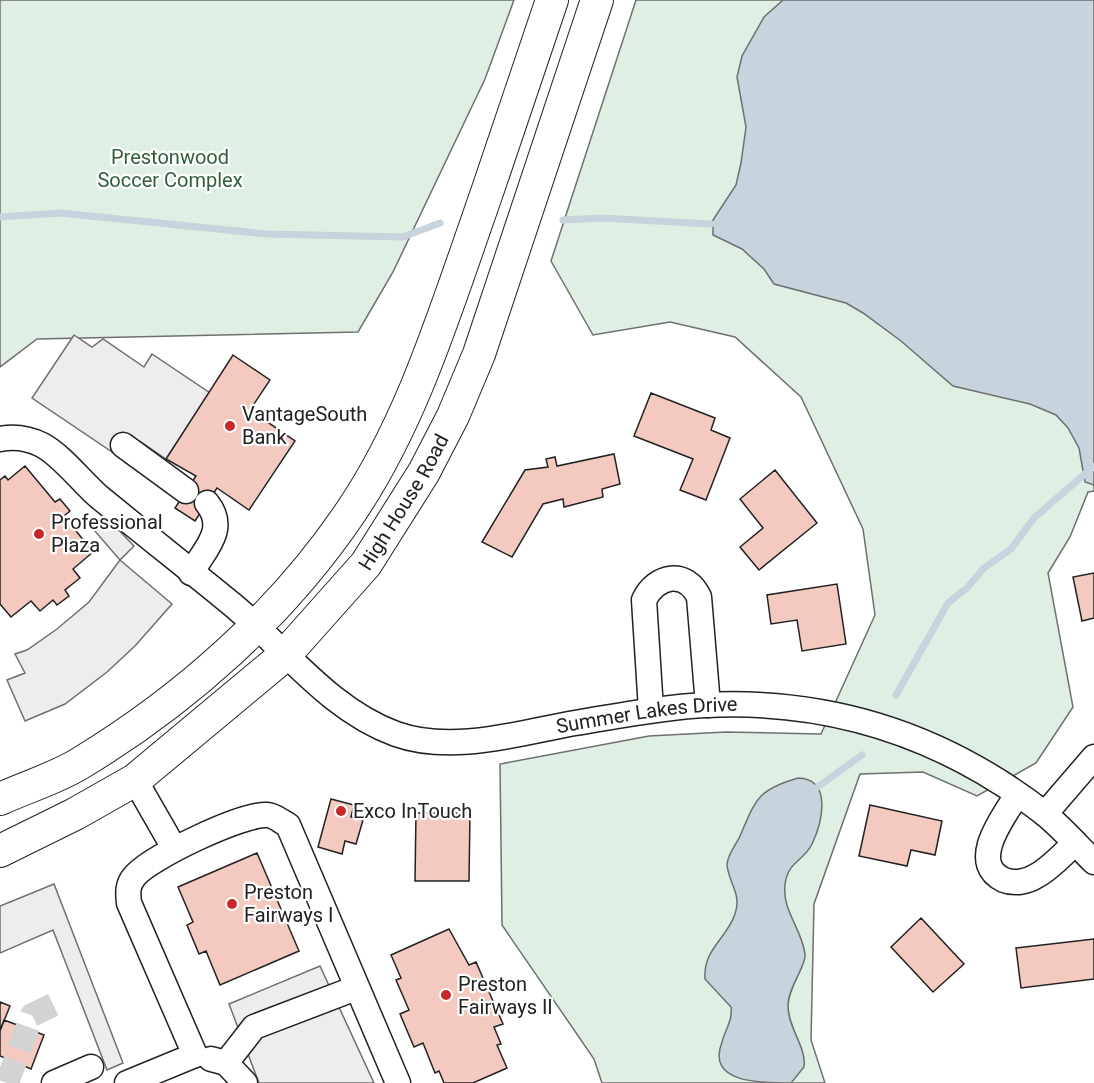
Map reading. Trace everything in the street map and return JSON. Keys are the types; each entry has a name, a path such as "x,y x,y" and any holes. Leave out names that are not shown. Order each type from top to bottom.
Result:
{"main road":[{"name":"High House Road","path":"2,792 77,765 163,706 257,627 329,543 353,508 411,400 453,291 552,0"},
{"name":"High House Road","path":"0,851 75,814 135,780 285,655 366,564 424,472 453,416 479,354 597,0"}],"street":[{"name":"Summer Lakes Drive","path":"0,439 15,435 43,445 91,490 257,627 285,655 348,708 394,733 439,743 472,740 651,710 708,705 787,706 875,725 938,746 970,763 1045,814 1094,862"},
{"path":"123,445 186,491"},
{"path":"191,573 217,529 215,514 207,503"},
{"path":"651,710 644,600 649,588 667,579 686,581 694,586 699,597 708,705"},
{"path":"1045,814 1094,757"},
{"path":"135,780 174,849"},
{"path":"1017,795 989,845 988,860 994,873 1005,880 1017,882 1036,876 1075,843"},
{"path":"195,1055 129,903 128,889 134,876 174,849 247,817 269,815 288,825 356,988 399,1083"},
{"path":"226,1064 254,1027 356,988"},
{"path":"128,1083 195,1055 226,1064 244,1083"},
{"path":"54,1083 91,1067"}],"green space":[{"name":"Prestonwood Soccer Complex","path":"0,0 514,0 485,79 393,272 358,332 37,339 0,367"},
{"path":"636,0 1094,0 1094,491 1088,492 1070,537 1048,573 1073,707 1036,763 977,796 923,772 860,774 814,904 811,1040 825,1083 602,1083 594,1059 502,925 500,764 649,736 726,732 821,734 875,615 863,529 801,397 735,337 670,322 593,335 551,261"}],"shaded area":[{"path":"783,0 1094,0 1094,485 1085,482 1079,448 1068,428 1056,415 1030,404 953,386 901,341 863,313 846,303 774,284 764,269 742,249 713,235 713,220 736,185 741,163 746,127 737,77 742,56 764,17"},
{"path":"74,335 92,347 103,339 144,367 152,354 210,393 166,459 141,442 127,462 32,398"},
{"path":"106,517 134,546 120,560 94,530"},
{"path":"120,560 172,604 135,646 107,672 65,704 25,721 7,680 25,673 15,654 27,650 57,629 89,602"},
{"path":"798,778 809,780 816,786 822,804 819,825 812,844 809,850 792,866 786,877 785,885 786,903 805,954 791,991 788,1006 791,1022 803,1053 804,1067 791,1083 751,1081 728,1073 722,1066 719,1056 730,1021 731,1007 705,979 705,969 711,952 731,923 737,907 736,895 727,865 730,854 760,798 774,787"},
{"path":"54,884 123,1063 107,1070 53,930 0,953 0,906"},
{"path":"320,966 374,1083 259,1083 229,1004"}],"building":[{"name":"VantageSouth Bank","path":"233,355 270,380 250,410 295,441 249,510 217,488 195,521 175,508 196,476 166,459"},
{"path":"651,393 715,418 711,430 730,438 706,500 680,490 693,459 634,436"},
{"path":"614,454 620,484 602,489 603,497 564,507 563,499 543,504 512,557 482,542 525,470 548,467 546,459 555,457 557,466"},
{"name":"Professional Plaza","path":"25,466 55,502 60,499 70,511 64,516 93,552 73,569 80,578 65,590 69,596 57,605 53,600 40,611 31,601 11,617 0,604 0,480 5,476 8,480"},
{"path":"775,470 817,523 759,570 740,547 763,528 740,499"},
{"path":"1094,573 1094,618 1082,621 1073,577"},
{"path":"837,584 846,644 802,651 797,620 771,624 767,595"},
{"path":"331,799 354,805 351,817 363,820 356,844 345,841 342,854 318,847"},
{"path":"870,805 942,821 935,855 911,850 907,866 859,856"},
{"path":"416,813 470,813 469,881 415,881"},
{"name":"Preston Fairways I","path":"257,853 299,951 220,985 206,951 199,954 187,925 193,922 178,887"},
{"path":"921,918 964,964 933,992 891,947"},
{"name":"Preston Fairways II","path":"449,929 469,965 476,962 503,1024 494,1027 501,1044 497,1045 507,1068 473,1083 444,1083 439,1071 435,1073 423,1043 414,1047 400,1014 409,1010 396,980 401,978 391,955"},
{"path":"1094,939 1094,979 1021,988 1016,948"},
{"path":"0,1002 10,1006 0,1031"},
{"path":"4,1020 44,1035 31,1069 0,1056 0,1031"}],"waterway":[{"path":"0,217 60,213 267,234 403,237 440,223"},
{"path":"563,220 602,218 711,224"},
{"path":"896,695 948,603 967,588 984,568 1011,549 1034,518 1094,466"},
{"path":"812,791 862,755"}],"tunnel":[{"path":"7,1083 32,1015 61,1001"}],"place":[{"name":"VantageSouth Bank","path":"230,426"},
{"name":"Professional Plaza","path":"39,534"},
{"name":"Exco InTouch","path":"341,811"},
{"name":"Preston Fairways I","path":"232,904"},
{"name":"Preston Fairways II","path":"446,995"}]}
